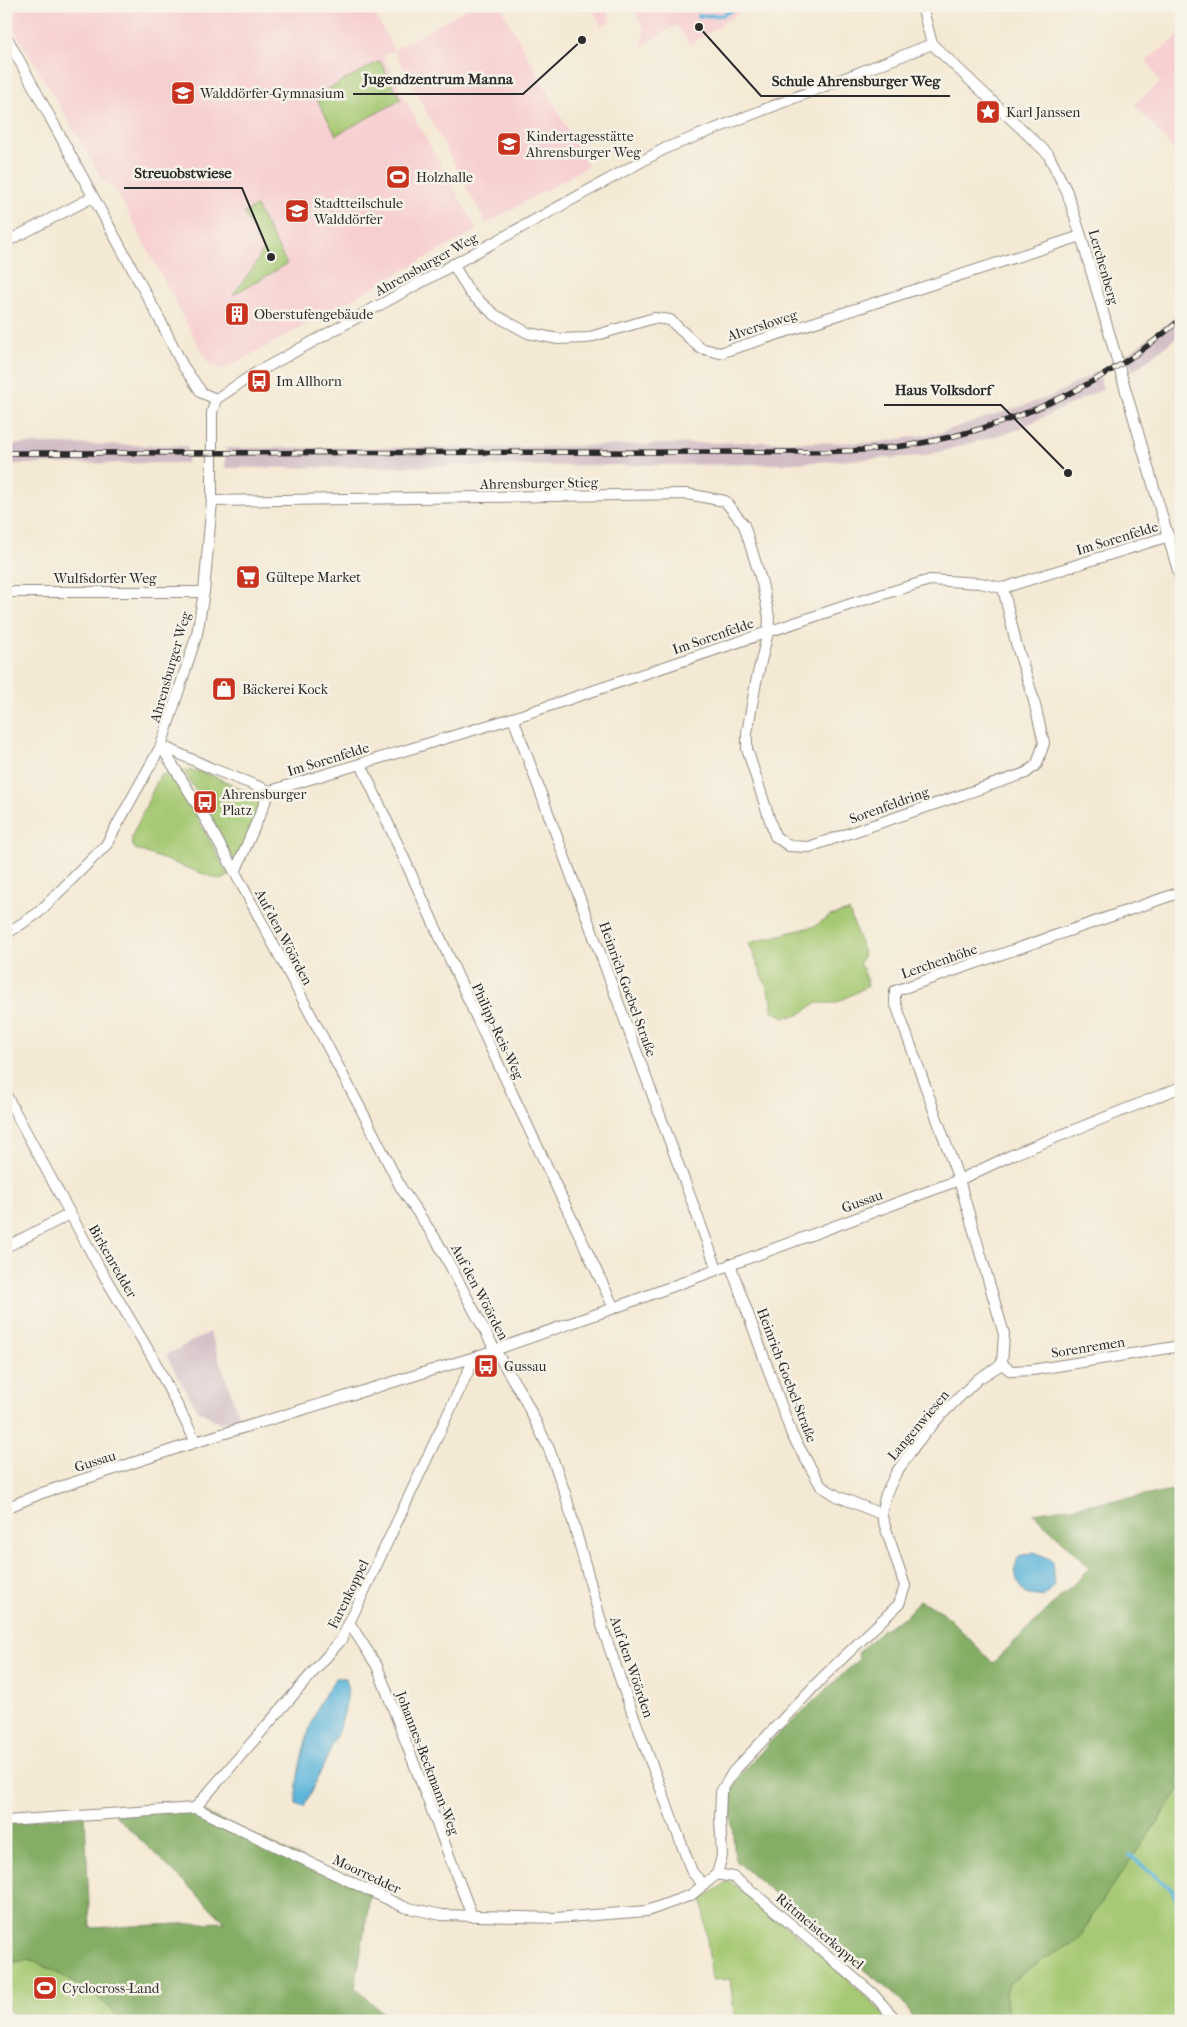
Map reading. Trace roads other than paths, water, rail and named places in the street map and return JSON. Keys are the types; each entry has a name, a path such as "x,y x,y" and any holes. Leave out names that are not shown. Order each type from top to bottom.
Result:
{"street":[{"path":"922,6 932,44"},
{"path":"6,36 155,310 183,366 202,393 216,399"},
{"name":"Lerchenberg","path":"932,44 1048,154 1066,192 1081,236 1181,581"},
{"name":"Ahrensburger Weg","path":"6,934 38,913 106,845 161,746 197,634 204,592 212,502 212,412 216,399 254,374 666,148 932,44"},
{"path":"6,242 93,197"},
{"name":"Alversloweg","path":"453,264 470,293 495,314 528,333 558,339 587,338 654,318 670,320 700,348 720,353 1081,236"},
{"name":"Ahrensburger Stieg","path":"212,502 687,494 725,501 744,525 762,583 768,617 768,632"},
{"name":"Im Sorenfelde","path":"270,791 513,718 857,602 930,580 980,583 1004,588 1168,536"},
{"name":"Sorenfeldring","path":"768,632 756,682 747,733 747,750 776,836 788,846 808,847 1026,773 1037,764 1044,743 1041,727 1016,643 1004,588"},
{"name":"Wulfsdorfer Weg","path":"6,592 204,592"},
{"name":"Heinrich-Goebel-Straße","path":"513,718 717,1269"},
{"path":"161,746 270,791 235,872"},
{"path":"161,746 198,806 235,872"},
{"name":"Philipp-Reis-Weg","path":"361,764 485,1036 614,1308"},
{"name":"Auf den Wöörden","path":"235,872 364,1113 401,1188 438,1241 495,1350 524,1398 549,1449 564,1493 604,1632 625,1694 692,1872 704,1885"},
{"name":"Lerchenhöhe","path":"959,1180 895,1002 895,991 1181,892"},
{"name":"Gussau","path":"6,1508 42,1493 196,1442 475,1357 614,1308 959,1180 1012,1155 1181,1087"},
{"name":"Birkenredder","path":"6,1095 70,1214 140,1335 196,1442"},
{"path":"959,1180 1004,1334 1002,1364"},
{"path":"6,1247 70,1214"},
{"name":"Heinrich-Goebel-Straße","path":"730,1264 792,1435 822,1486 837,1496 881,1514"},
{"name":"Sorenremen","path":"1002,1364 1011,1371 1032,1370 1181,1346"},
{"name":"Farenkoppel","path":"195,1808 341,1640 475,1357"},
{"name":"Langenwiesen","path":"881,1514 886,1494 896,1473 916,1444 939,1417 978,1379 1002,1364"},
{"path":"717,1874 722,1856 721,1792 732,1772 823,1677 899,1604 903,1596 905,1586 881,1514"},
{"name":"Johannes-Beckmann-Weg","path":"350,1624 377,1666 472,1916"},
{"name":"Moorredder","path":"6,1821 195,1808 404,1907 442,1915 555,1918 647,1911 691,1895 717,1874"},
{"name":"Rittmeisterkoppel","path":"717,1874 733,1877 754,1893 872,1993 897,2021"}],"water":[{"path":"1034,1552 1052,1560 1054,1585 1043,1597 1025,1594 1015,1571 1019,1556"},
{"path":"336,1678 346,1678 348,1691 341,1724 304,1807 296,1804 297,1780 303,1753 319,1704"}],"waterway":[{"path":"699,16 723,15 740,6"},
{"path":"1130,1855 1172,1890 1181,1909"}],"railway":[{"path":"6,453 805,452 892,447 962,434 1030,412 1094,380 1124,362 1181,319"}],"place":[{"name":"Schule Ahrensburger Weg","path":"699,27"},
{"name":"Jugendzentrum Manna","path":"582,40"},
{"name":"Walddörfer-Gymnasium","path":"183,93"},
{"name":"Karl Janssen","path":"988,112"},
{"name":"Kindertagesstätte Ahrensburger Weg","path":"509,144"},
{"name":"Holzhalle","path":"398,177"},
{"name":"Stadtteilschule Walddörfer","path":"297,211"},
{"name":"Streuobstwiese","path":"271,257"},
{"name":"Oberstufengebäude","path":"237,314"},
{"name":"Im Allhorn","path":"259,381"},
{"name":"Haus Volksdorf","path":"1068,473"},
{"name":"Gültepe Market","path":"248,577"},
{"name":"Bäckerei Kock","path":"224,689"},
{"name":"Ahrensburger Platz","path":"205,802"},
{"name":"Gussau","path":"486,1366"},
{"name":"Cyclocross-Land","path":"45,1988"}]}
